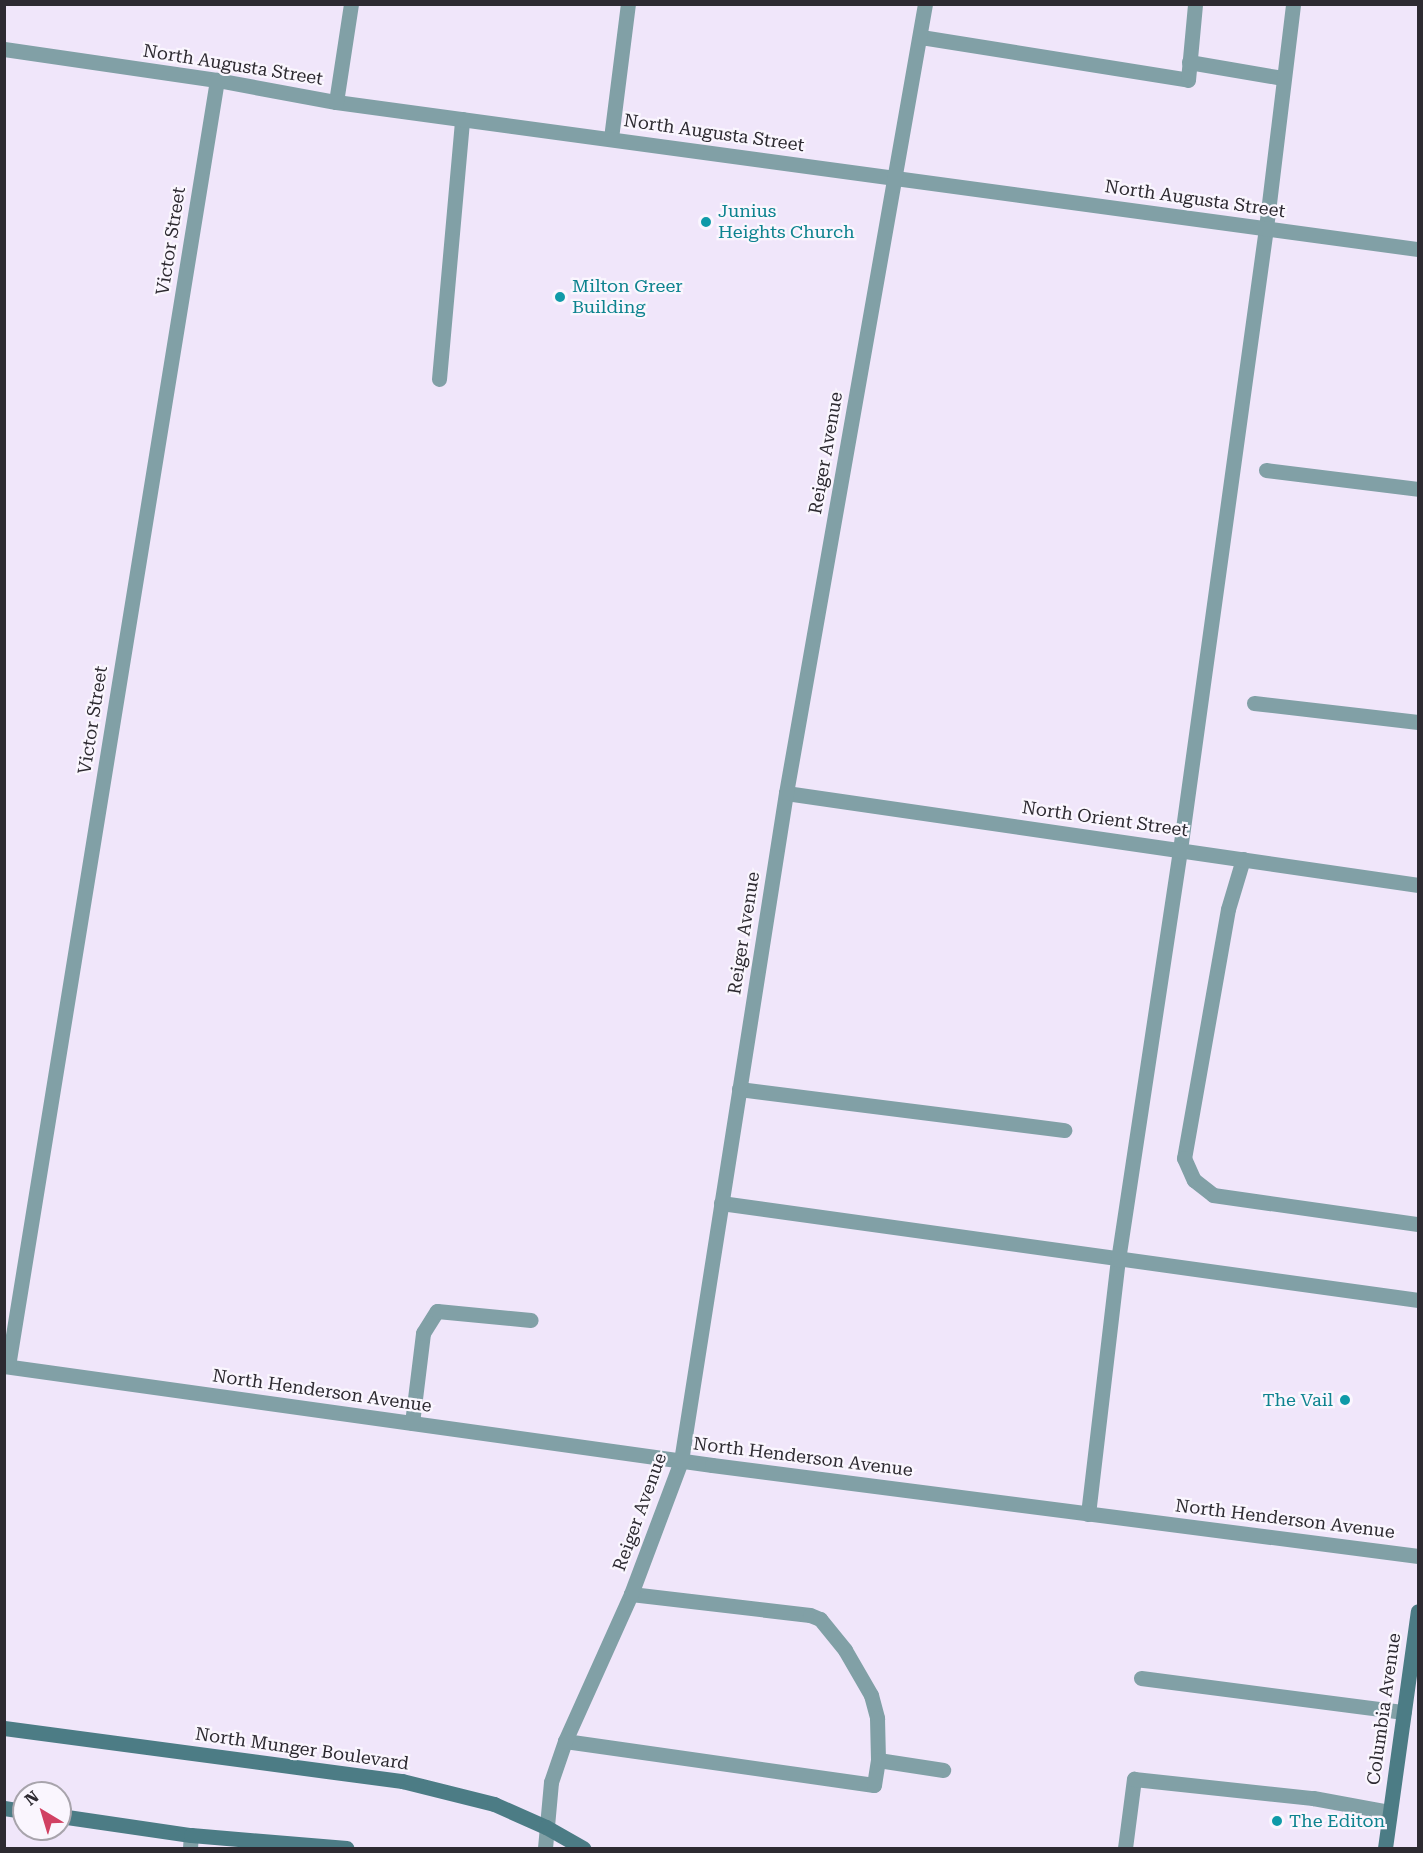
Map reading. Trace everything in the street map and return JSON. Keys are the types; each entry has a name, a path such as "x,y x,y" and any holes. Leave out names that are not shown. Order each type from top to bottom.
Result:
{"main road":[{"name":"Columbia Avenue","path":"1385,1848 1419,1611"},
{"name":"North Munger Boulevard","path":"4,1728 402,1781 494,1804 546,1827 583,1848"},
{"path":"72,1818 190,1842 346,1848"}],"street":[{"path":"336,102 351,4"},
{"path":"611,138 628,4"},
{"name":"Reiger Avenue","path":"545,1848 551,1782 565,1741 631,1594 681,1461 786,793 925,4"},
{"path":"921,37 1188,80 1195,4"},
{"path":"1088,1514 1118,1260 1180,850 1266,228 1293,4"},
{"name":"North Augusta Street","path":"4,49 217,80 336,102 1419,249"},
{"path":"1189,62 1283,78"},
{"name":"Victor Street","path":"6,1366 217,80"},
{"path":"439,379 462,119"},
{"path":"1266,470 1419,489"},
{"path":"1254,703 1419,722"},
{"name":"North Orient Street","path":"786,793 1419,885"},
{"path":"1243,859 1228,909 1184,1158 1194,1180 1213,1195 1419,1224"},
{"path":"739,1089 1064,1130"},
{"path":"721,1203 1118,1260 1419,1300"},
{"path":"412,1423 423,1333 437,1311 531,1320"},
{"name":"North Henderson Avenue","path":"6,1366 681,1461 1419,1556"},
{"path":"565,1741 874,1785 878,1760 877,1718 871,1695 845,1650 820,1619 810,1615 631,1594"},
{"path":"1141,1678 1404,1712"},
{"path":"878,1760 943,1770"},
{"path":"1125,1848 1134,1779 1312,1798 1389,1812"}],"place":[{"name":"Junius Heights Church","path":"706,222"},
{"name":"Milton Greer Building","path":"560,297"},
{"name":"The Vail","path":"1345,1400"},
{"name":"The Editon","path":"1277,1821"}]}
